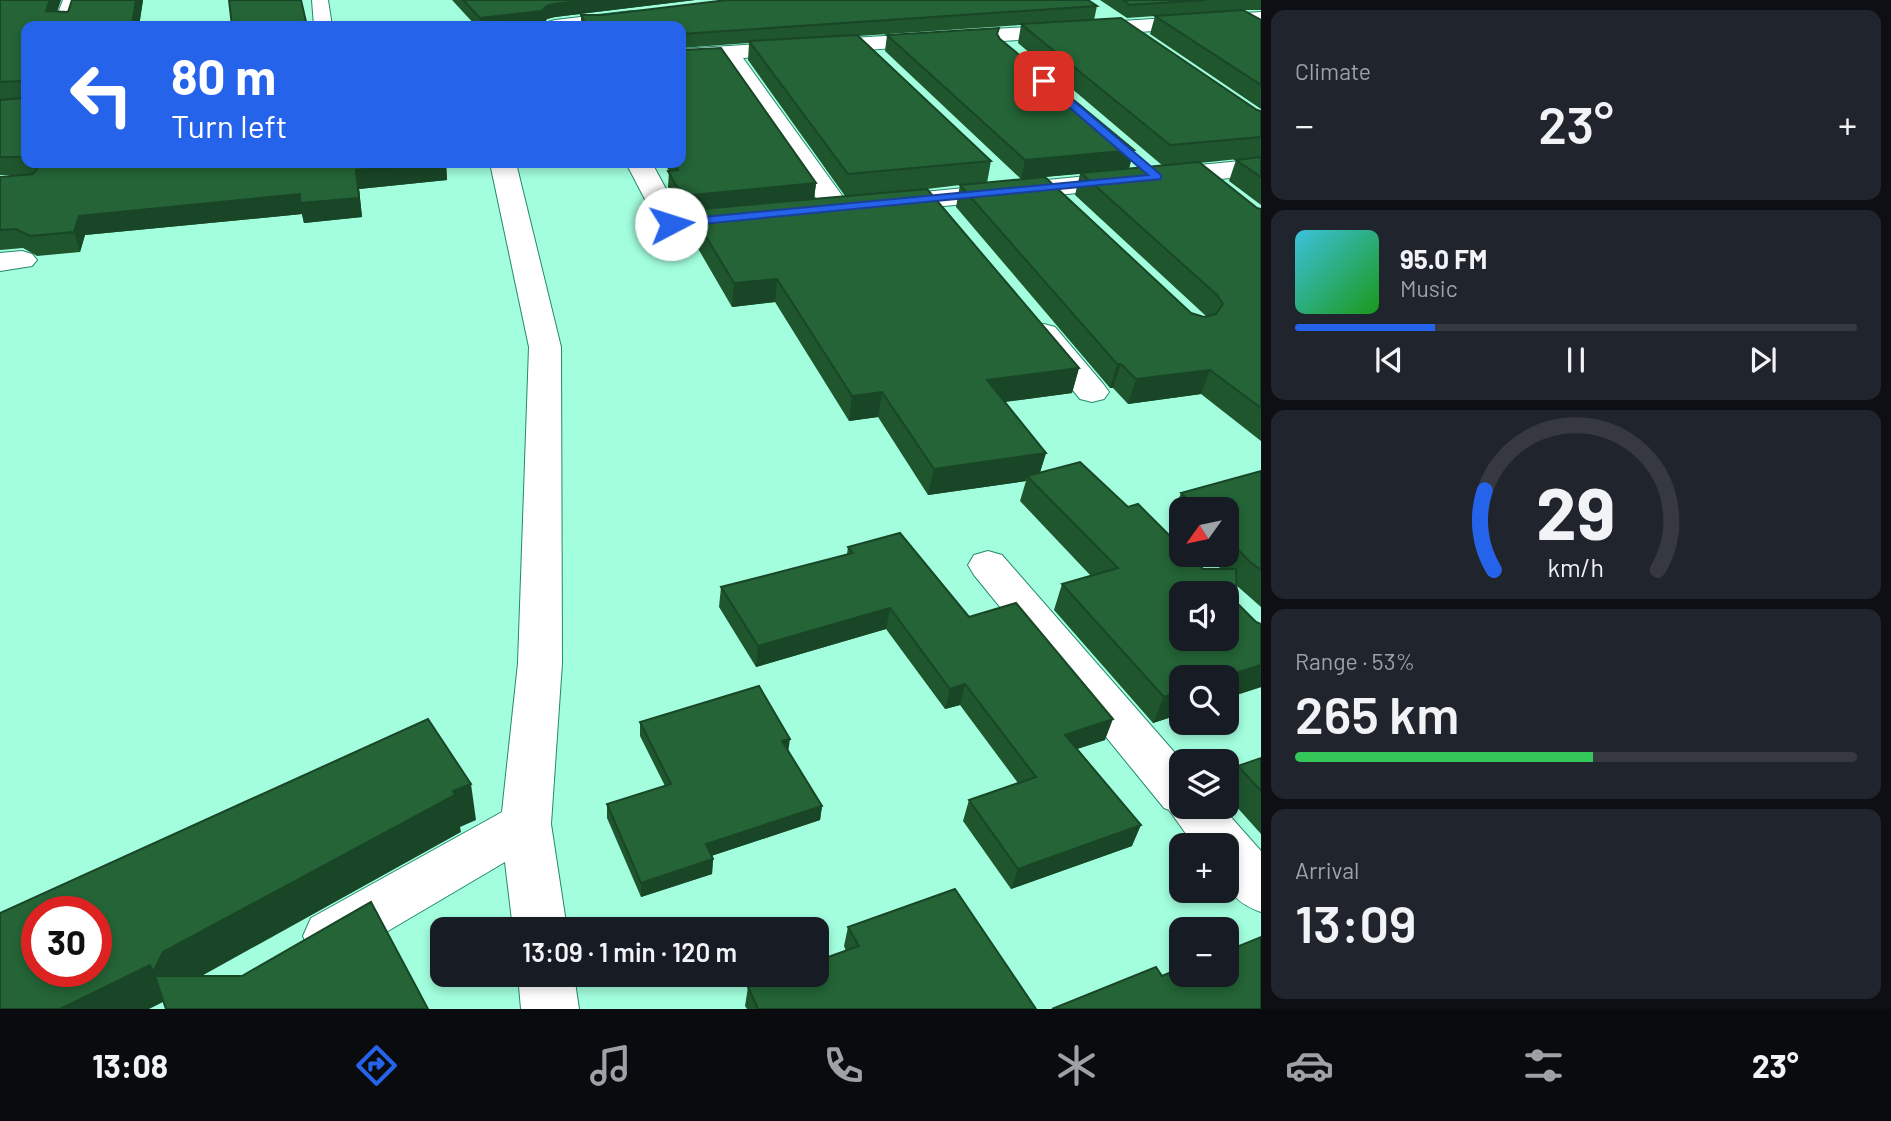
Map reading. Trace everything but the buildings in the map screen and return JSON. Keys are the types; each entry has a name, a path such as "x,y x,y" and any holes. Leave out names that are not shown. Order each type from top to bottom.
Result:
{"street":[{"path":"1224,0 1258,18"},
{"path":"1091,7 1152,49"},
{"path":"595,21 650,14"},
{"path":"686,56 1258,18"},
{"path":"861,44 880,62"},
{"path":"727,52 837,208"},
{"path":"809,210 941,210 1003,181 1047,187 1147,168 1199,173 1261,167"},
{"path":"504,168 545,347 540,663 526,824 538,917"},
{"path":"642,168 671,224 768,214"},
{"path":"1199,173 1230,197"},
{"path":"1047,187 1072,208"},
{"path":"1030,317 1092,392"},
{"path":"988,565 1169,780"},
{"path":"1202,819 1213,833"},
{"path":"285,961 526,824"},
{"path":"1239,863 1261,889"},
{"path":"547,987 550,1009"}],"lane":[{"path":"64,21 71,0"},
{"path":"320,0 322,21"}],"route":[{"path":"671,224 1157,177 1044,81"}]}
